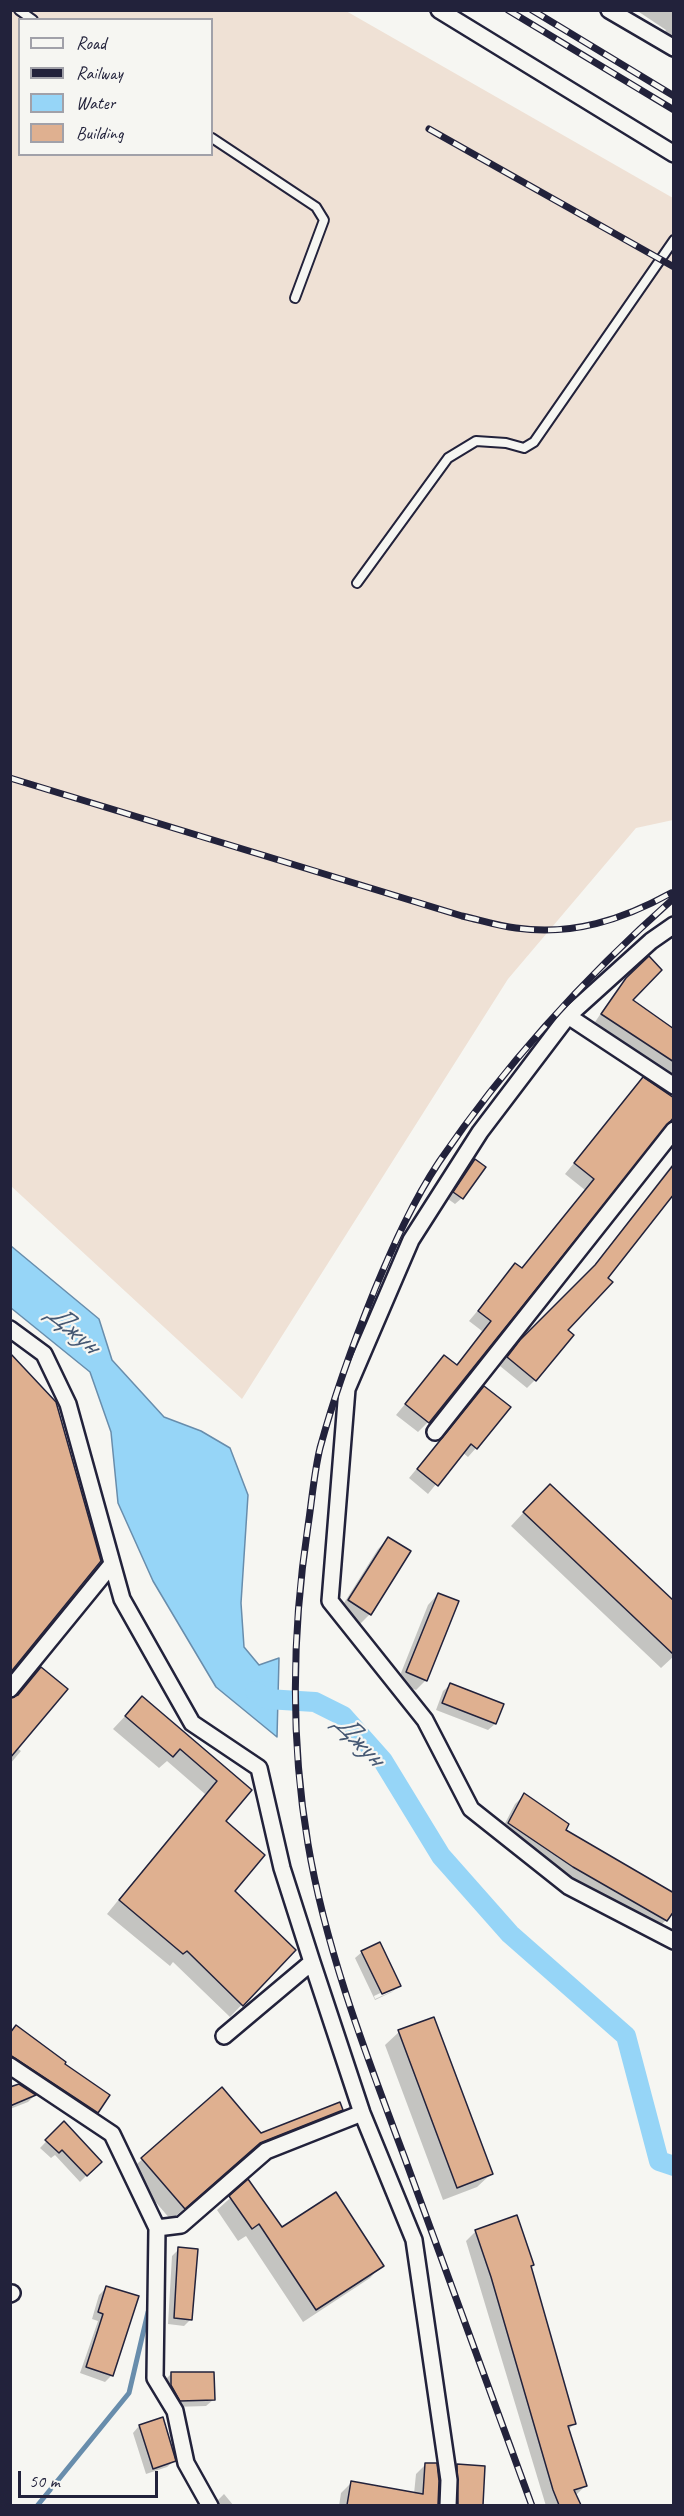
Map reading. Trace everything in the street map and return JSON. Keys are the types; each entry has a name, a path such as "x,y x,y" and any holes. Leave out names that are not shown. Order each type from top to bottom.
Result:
{"street":[{"path":"439,10 674,154"},
{"path":"609,10 674,48"},
{"path":"674,925 651,941 568,1016 480,1132 411,1240 346,1389 330,1601 425,1720 471,1809 568,1886 674,1941"},
{"path":"568,1016 674,1086"},
{"path":"435,1432 674,1130"},
{"path":"12,1332 44,1353 68,1404 122,1599 192,1723 259,1768 282,1868 312,1962 362,2113 414,2240 449,2481 448,2505"},
{"path":"10,1689 112,1564"},
{"path":"224,2036 312,1962"},
{"path":"10,2066 112,2134 157,2228 155,2378 175,2411 186,2463 210,2505"},
{"path":"157,2228 181,2225 266,2151 362,2113"}],"lane":[{"path":"213,139 316,207 324,220 295,298"},
{"path":"357,583 448,458 476,441 506,443 524,448 534,442 674,240"}],"shaded area":[{"path":"10,11 346,11 673,198 673,820 636,828 508,979 242,1399 11,1186"}],"water":[{"path":"11,1246 99,1319 112,1360 164,1417 201,1431 230,1448 248,1495 241,1603 244,1647 259,1665 279,1658 277,1737 216,1687 153,1581 118,1503 111,1432 90,1372 11,1308"}],"building":[{"path":"649,956 662,970 633,1000 674,1029 674,1062 601,1014 626,978"},
{"path":"643,1077 674,1098 674,1117 429,1423 405,1404 444,1355 457,1365 491,1321 478,1311 515,1263 522,1268 594,1179 574,1163"},
{"path":"475,1159 486,1167 463,1199 453,1192"},
{"path":"674,1164 674,1194 608,1278 613,1282 568,1330 574,1335 536,1381 507,1357 520,1340 595,1265"},
{"path":"10,1353 56,1402 101,1561 10,1673"},
{"path":"484,1386 511,1407 477,1449 471,1444 438,1486 417,1469"},
{"path":"550,1484 674,1601 674,1655 523,1512"},
{"path":"388,1537 411,1551 371,1615 348,1600"},
{"path":"438,1593 459,1601 427,1681 406,1672"},
{"path":"41,1667 68,1689 10,1758 10,1698 18,1695"},
{"path":"450,1683 504,1704 496,1724 442,1703"},
{"path":"142,1696 252,1790 226,1821 265,1855 235,1891 296,1950 243,2006 187,1951 183,1954 119,1900 217,1781 180,1749 173,1757 125,1716"},
{"path":"524,1793 569,1824 566,1830 674,1893 674,1911 667,1921 573,1867 508,1823"},
{"path":"380,1942 401,1986 382,1994 361,1951"},
{"path":"434,2017 493,2174 457,2188 398,2030"},
{"path":"16,2025 66,2062 65,2064 110,2095 98,2113 10,2055 10,2033"},
{"path":"19,2084 36,2095 10,2106 10,2087"},
{"path":"222,2087 261,2133 340,2102 343,2110 260,2143 185,2209 141,2158"},
{"path":"64,2121 102,2162 87,2176 62,2150 59,2153 45,2140"},
{"path":"248,2179 282,2227 336,2192 384,2266 316,2310 259,2224 252,2229 229,2196"},
{"path":"517,2215 534,2265 531,2266 576,2424 568,2426 587,2486 574,2490 581,2505 559,2505 553,2490 491,2277 475,2230"},
{"path":"178,2247 198,2249 192,2320 174,2318"},
{"path":"106,2286 139,2296 113,2376 86,2367 103,2314 98,2312"},
{"path":"171,2372 214,2372 215,2400 180,2401 171,2385"},
{"path":"163,2417 176,2461 153,2469 139,2425"},
{"path":"425,2463 437,2463 438,2505 347,2505 351,2481 423,2494"},
{"path":"457,2464 485,2466 483,2505 458,2505"}],"waterway":[{"name":"Джун","path":"255,1691 267,1699 315,1702 343,1716 383,1761 441,1856 510,1934 626,2036 659,2161 674,2166"},
{"path":"37,2506 129,2393 148,2312"}],"railway":[{"path":"508,10 674,110"},
{"path":"532,10 674,96"},
{"path":"429,129 674,267"},
{"path":"10,778 462,916 509,927 537,930 577,928 634,911 671,893"},
{"path":"532,2506 348,2002 325,1924 308,1844 298,1764 295,1685 299,1605 320,1448 345,1367 367,1309 412,1208 439,1162 464,1126 519,1056 578,990 674,898"}]}
